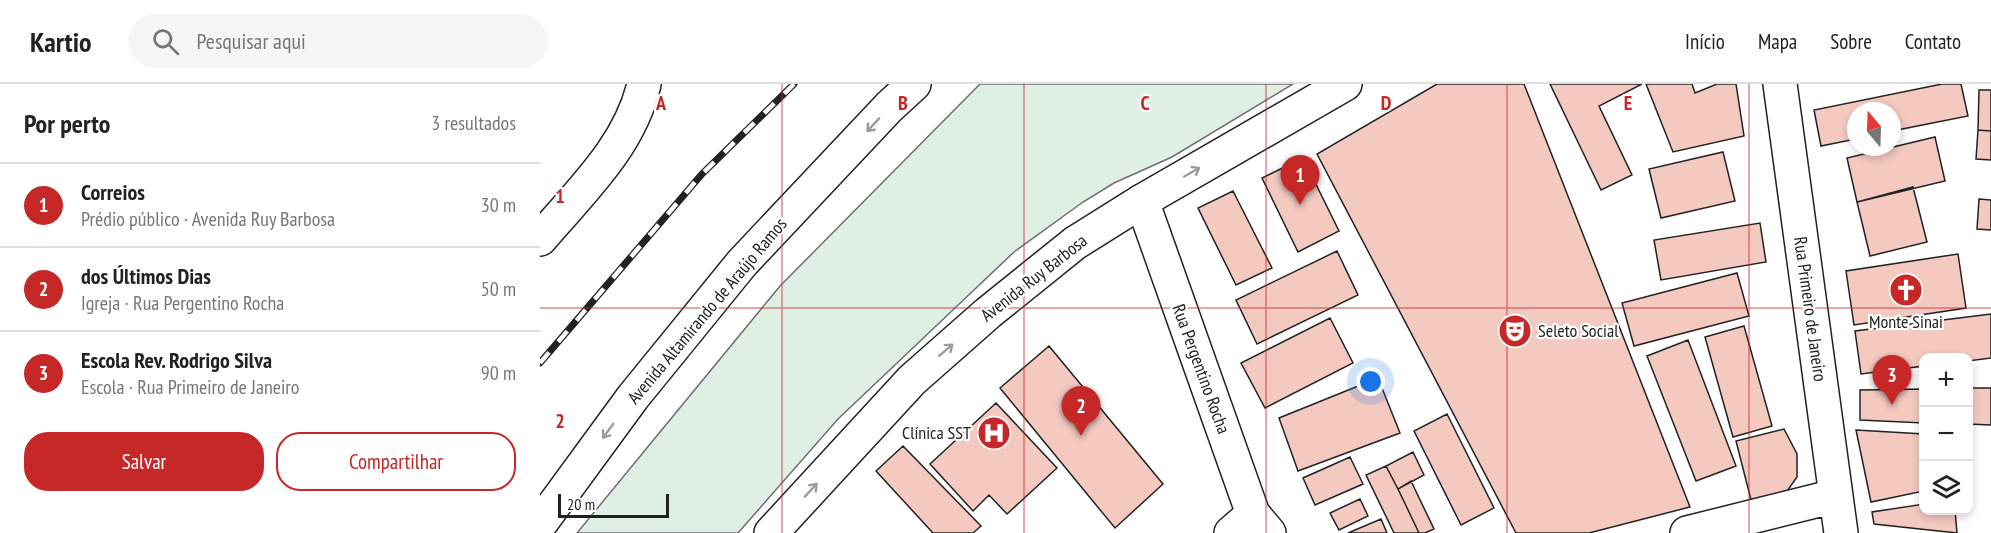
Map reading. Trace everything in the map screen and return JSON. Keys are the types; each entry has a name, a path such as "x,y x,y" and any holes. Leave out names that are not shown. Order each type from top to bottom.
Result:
{"main road":[{"path":"540,239 614,151 632,121 644,84"},
{"name":"Avenida Altamirando de Araújo Ramos","path":"540,524 633,397 742,263 889,107 914,84"},
{"name":"Avenida Ruy Barbosa","path":"771,533 912,380 988,313 1075,243 1142,201 1345,84"},
{"name":"Rua Primeiro de Janeiro","path":"1780,84 1841,533"},
{"name":"Rua Pergentino Rocha","path":"1142,201 1251,527"},
{"path":"1687,533 1835,496"}],"green space":[{"path":"980,84 1293,84 1172,157 1114,183 1083,202 1014,252 838,419 738,533 577,533 780,286"}],"building":[{"name":"Seleto Social","path":"1437,84 1524,84 1690,507 1589,533 1516,533 1317,154"},
{"path":"1550,84 1642,84 1599,106 1632,175 1601,190"},
{"path":"1646,84 1692,84 1695,93 1717,84 1736,84 1744,136 1673,152"},
{"path":"1942,84 1961,84 1968,116 1901,129 1901,102 1853,102"},
{"path":"1979,90 1991,90 1991,131 1978,130"},
{"path":"1847,103 1847,141 1821,146 1814,110"},
{"path":"1978,130 1991,131 1991,160 1976,159"},
{"path":"1935,137 1945,181 1857,202 1847,158 1901,156 1901,145"},
{"path":"1723,152 1735,201 1661,218 1649,169"},
{"path":"1303,158 1339,231 1298,252 1262,178"},
{"path":"1913,187 1927,242 1870,256 1857,202"},
{"path":"1233,191 1272,268 1236,285 1198,208"},
{"path":"1979,199 1991,200 1991,230 1977,229"},
{"path":"1760,223 1766,262 1661,280 1654,240"},
{"path":"1337,251 1358,295 1257,344 1236,300"},
{"name":"Monte Sinai","path":"1958,254 1966,308 1854,325 1846,271"},
{"path":"1737,273 1749,316 1634,346 1622,303"},
{"path":"1991,314 1991,358 1973,360 1973,353 1919,353 1919,367 1861,374 1855,331"},
{"path":"1330,318 1353,363 1265,408 1241,363"},
{"path":"1744,326 1772,426 1733,437 1705,337"},
{"path":"1688,340 1736,466 1696,481 1647,356"},
{"path":"1049,346 1163,484 1115,528 1000,388"},
{"path":"1378,378 1400,433 1298,471 1279,418"},
{"path":"1973,388 1991,388 1991,425 1973,424"},
{"path":"1919,389 1919,423 1860,420 1860,390"},
{"name":"Clínica SST","path":"996,403 1057,468 1007,514 989,495 973,511 930,464"},
{"path":"1447,414 1494,508 1461,525 1414,431"},
{"path":"1784,429 1797,454 1797,477 1785,494 1751,500 1736,441"},
{"path":"1856,430 1919,434 1919,492 1871,502"},
{"path":"903,446 981,526 973,533 933,533 876,471"},
{"path":"1413,452 1424,475 1398,489 1386,466"},
{"path":"1350,457 1363,484 1315,505 1303,478"},
{"path":"1386,466 1419,533 1394,533 1366,475"},
{"path":"1411,481 1434,529 1425,533 1419,533 1398,489"},
{"path":"1360,499 1368,516 1339,530 1330,513"},
{"path":"1919,505 1919,515 1955,515 1957,533 1874,524 1872,512"},
{"path":"1381,519 1387,533 1348,533"}],"railway":[{"path":"540,363 702,174 794,84"}],"place":[{"name":"Correios","path":"1300,205"},
{"name":"Monte Sinai","path":"1906,290"},
{"name":"Seleto Social","path":"1515,331"},
{"name":"Escola Rev. Rodrigo Silva","path":"1892,405"},
{"name":"Clínica SST","path":"994,433"},
{"name":"dos Últimos Dias","path":"1081,436"}]}
